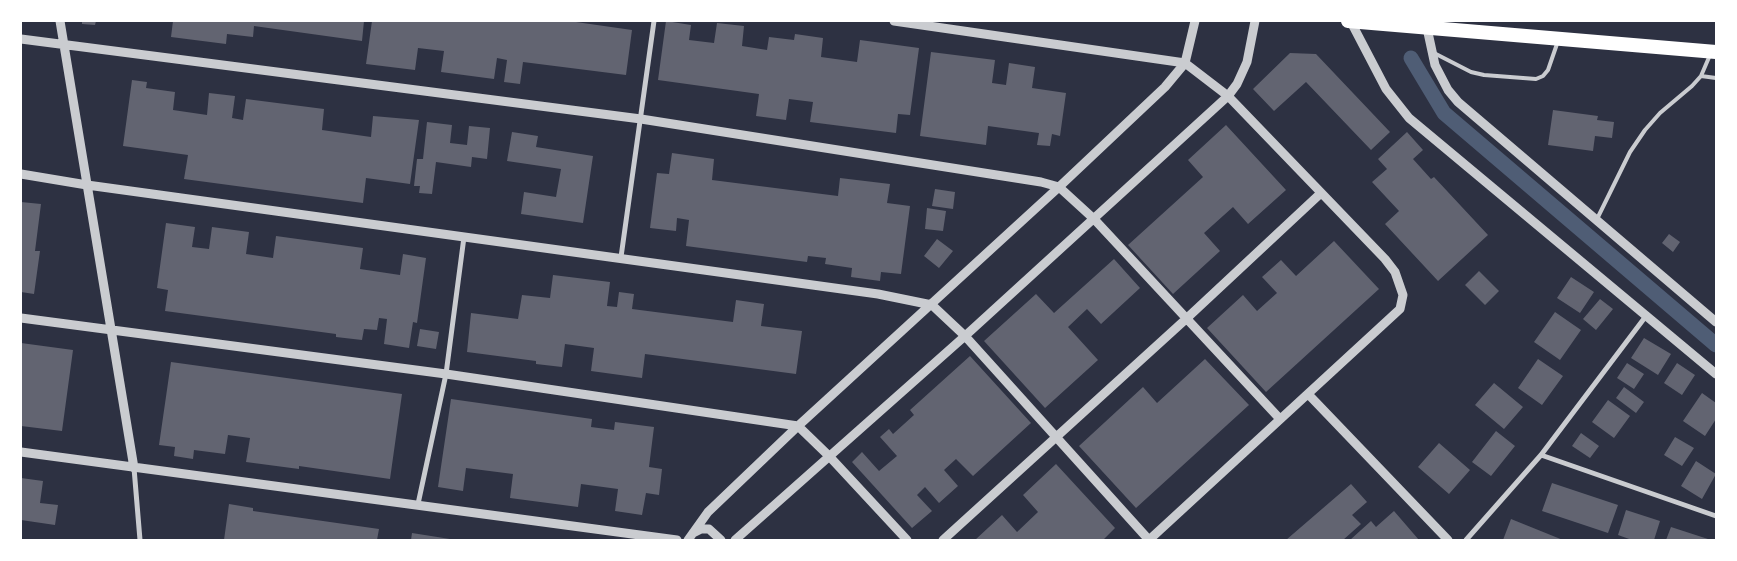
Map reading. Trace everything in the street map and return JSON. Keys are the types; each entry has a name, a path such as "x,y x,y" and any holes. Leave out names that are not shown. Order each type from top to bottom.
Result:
{"highway":[{"path":"1349,21 1714,51"}],"street":[{"path":"60,21 134,468 140,540"},
{"path":"621,257 654,21"},
{"path":"21,174 88,185 621,257 878,294 932,305 965,336 1149,540 1400,309 1403,303 1402,288 1395,272 1385,259 1228,96 1185,63 894,21"},
{"path":"690,536 708,512 798,426 932,305 1165,87 1185,63 1195,21"},
{"path":"735,540 965,336 1228,96 1237,84 1247,62 1255,21"},
{"path":"1349,21 1386,89 1409,118 1716,374"},
{"path":"1427,28 1430,51 1440,77 1458,102 1716,322"},
{"path":"21,39 641,119 1024,178 1059,187 1094,219 1280,420"},
{"path":"943,540 1186,319 1321,193"},
{"path":"418,504 446,374 464,237"},
{"path":"1466,540 1541,455 1646,316"},
{"path":"21,318 446,374 798,426 829,456 907,540"},
{"path":"1308,394 1448,540"},
{"path":"21,452 677,540"},
{"path":"1541,455 1716,516"},
{"path":"690,536 704,528 719,538"}],"lane":[{"path":"1430,51 1471,72 1484,76 1536,79 1543,76 1548,70 1559,38"},
{"path":"1597,219 1630,152 1645,130 1660,113 1682,96 1700,76 1714,51"},
{"path":"1700,76 1716,78"}],"building":[{"path":"82,21 96,21 95,25 82,24"},
{"path":"173,21 364,21 362,41 254,26 253,37 227,34 226,44 171,37"},
{"path":"372,21 569,21 632,30 626,75 523,62 520,84 504,82 507,60 497,58 494,79 441,72 444,51 418,48 415,70 366,64"},
{"path":"666,21 691,25 689,40 714,43 717,23 744,26 742,46 767,50 769,37 794,40 795,34 823,38 821,57 857,62 860,40 919,48 910,115 898,114 896,133 810,122 813,102 789,99 786,120 756,116 759,94 658,80"},
{"path":"931,52 995,60 992,83 1006,85 1009,63 1035,67 1032,88 1066,93 1060,136 1052,134 1050,146 1037,145 1039,133 988,126 986,145 920,136"},
{"path":"1290,53 1316,54 1390,132 1371,150 1306,82 1274,111 1253,89"},
{"path":"132,80 147,82 146,88 175,92 173,110 207,115 209,93 235,96 232,118 243,120 246,99 324,109 322,130 371,137 373,116 419,120 410,184 366,178 363,203 184,179 188,155 123,146"},
{"path":"1553,110 1598,116 1597,120 1614,122 1612,138 1595,136 1593,151 1548,145"},
{"path":"427,122 452,125 450,143 467,145 469,126 490,128 487,159 472,157 471,167 436,162 432,194 419,193 420,186 414,186 417,159 423,159"},
{"path":"1226,125 1286,190 1248,224 1233,207 1204,233 1220,251 1173,294 1128,245 1203,177 1188,160"},
{"path":"512,132 538,136 536,147 593,156 583,223 521,214 524,192 556,197 561,169 507,161"},
{"path":"1407,132 1423,150 1413,159 1431,179 1434,177 1488,235 1438,281 1385,224 1399,211 1372,182 1387,169 1378,159"},
{"path":"672,153 714,159 712,180 838,196 840,178 890,184 887,203 910,206 901,274 881,272 880,281 851,277 852,268 825,264 826,258 808,256 807,262 686,246 689,220 677,218 676,231 650,228 657,173 669,174"},
{"path":"935,189 955,192 953,209 932,206"},
{"path":"21,202 41,204 35,251 40,251 34,294 21,292"},
{"path":"927,208 946,211 943,231 925,229"},
{"path":"166,223 195,227 192,247 209,249 212,227 249,232 246,254 273,258 276,236 363,248 360,269 400,275 403,254 426,258 417,323 413,322 409,348 384,344 387,319 379,318 377,330 364,329 362,340 336,337 336,334 165,311 168,290 157,288"},
{"path":"1669,234 1680,242 1673,252 1662,243"},
{"path":"937,239 953,251 939,268 924,256"},
{"path":"1334,241 1379,289 1266,392 1207,328 1243,295 1257,311 1277,293 1262,277 1281,260 1296,276"},
{"path":"1114,259 1140,288 1101,324 1087,309 1068,327 1098,360 1045,408 984,341 1036,294 1054,313"},
{"path":"1479,271 1499,291 1485,305 1465,285"},
{"path":"553,275 610,282 607,306 617,307 619,292 634,294 632,309 733,322 736,300 764,304 761,326 802,331 796,374 645,354 642,378 591,371 594,348 565,344 562,367 536,364 536,361 467,352 471,313 518,319 522,295 550,298"},
{"path":"1571,277 1594,292 1580,313 1557,298"},
{"path":"1600,299 1613,309 1596,330 1583,319"},
{"path":"1555,312 1581,330 1560,360 1534,342"},
{"path":"420,329 439,332 436,349 417,346"},
{"path":"1644,338 1671,354 1658,375 1631,358"},
{"path":"21,343 73,350 62,431 21,426"},
{"path":"970,356 1031,423 973,476 956,459 944,470 958,486 939,503 925,487 917,495 932,511 912,528 852,462 862,452 879,471 897,456 880,437 889,429 893,434 914,415 910,410"},
{"path":"1205,359 1249,405 1136,508 1079,446 1143,387 1157,403"},
{"path":"1538,359 1563,376 1542,405 1518,388"},
{"path":"171,362 402,394 390,479 299,466 299,469 246,462 250,438 228,435 225,454 194,450 193,459 174,456 175,447 159,445"},
{"path":"1627,363 1644,374 1634,389 1617,378"},
{"path":"1677,363 1695,375 1682,395 1664,383"},
{"path":"1494,383 1523,407 1504,429 1475,405"},
{"path":"1624,387 1644,402 1636,413 1616,398"},
{"path":"1702,393 1716,403 1716,419 1705,436 1683,421"},
{"path":"451,399 592,419 591,427 614,430 615,422 654,427 649,467 662,469 659,495 646,493 642,515 615,511 618,489 581,484 578,507 510,498 513,474 466,468 463,491 438,487"},
{"path":"1608,400 1630,416 1614,438 1592,422"},
{"path":"1496,431 1515,446 1491,476 1472,462"},
{"path":"1581,433 1599,446 1590,458 1572,446"},
{"path":"1675,437 1694,448 1682,466 1664,455"},
{"path":"1439,443 1470,470 1449,494 1418,467"},
{"path":"1696,461 1716,474 1702,499 1681,486"},
{"path":"1056,464 1115,528 1103,540 975,540 1002,515 1017,532 1038,512 1023,495"},
{"path":"21,478 43,481 40,503 58,505 55,525 21,520"},
{"path":"1552,483 1618,505 1608,533 1542,511"},
{"path":"1351,484 1367,502 1352,515 1361,524 1343,540 1286,540"},
{"path":"229,504 253,508 253,511 379,529 377,540 224,540"},
{"path":"1626,510 1660,521 1654,540 1632,540 1618,535"},
{"path":"1394,511 1419,540 1350,540 1371,521 1376,527"},
{"path":"1511,519 1563,540 1503,540"},
{"path":"1671,527 1708,539 1708,540 1666,540"},
{"path":"412,533 450,539 450,540 411,540"}],"waterway":[{"path":"1411,58 1444,113 1716,345"}]}
